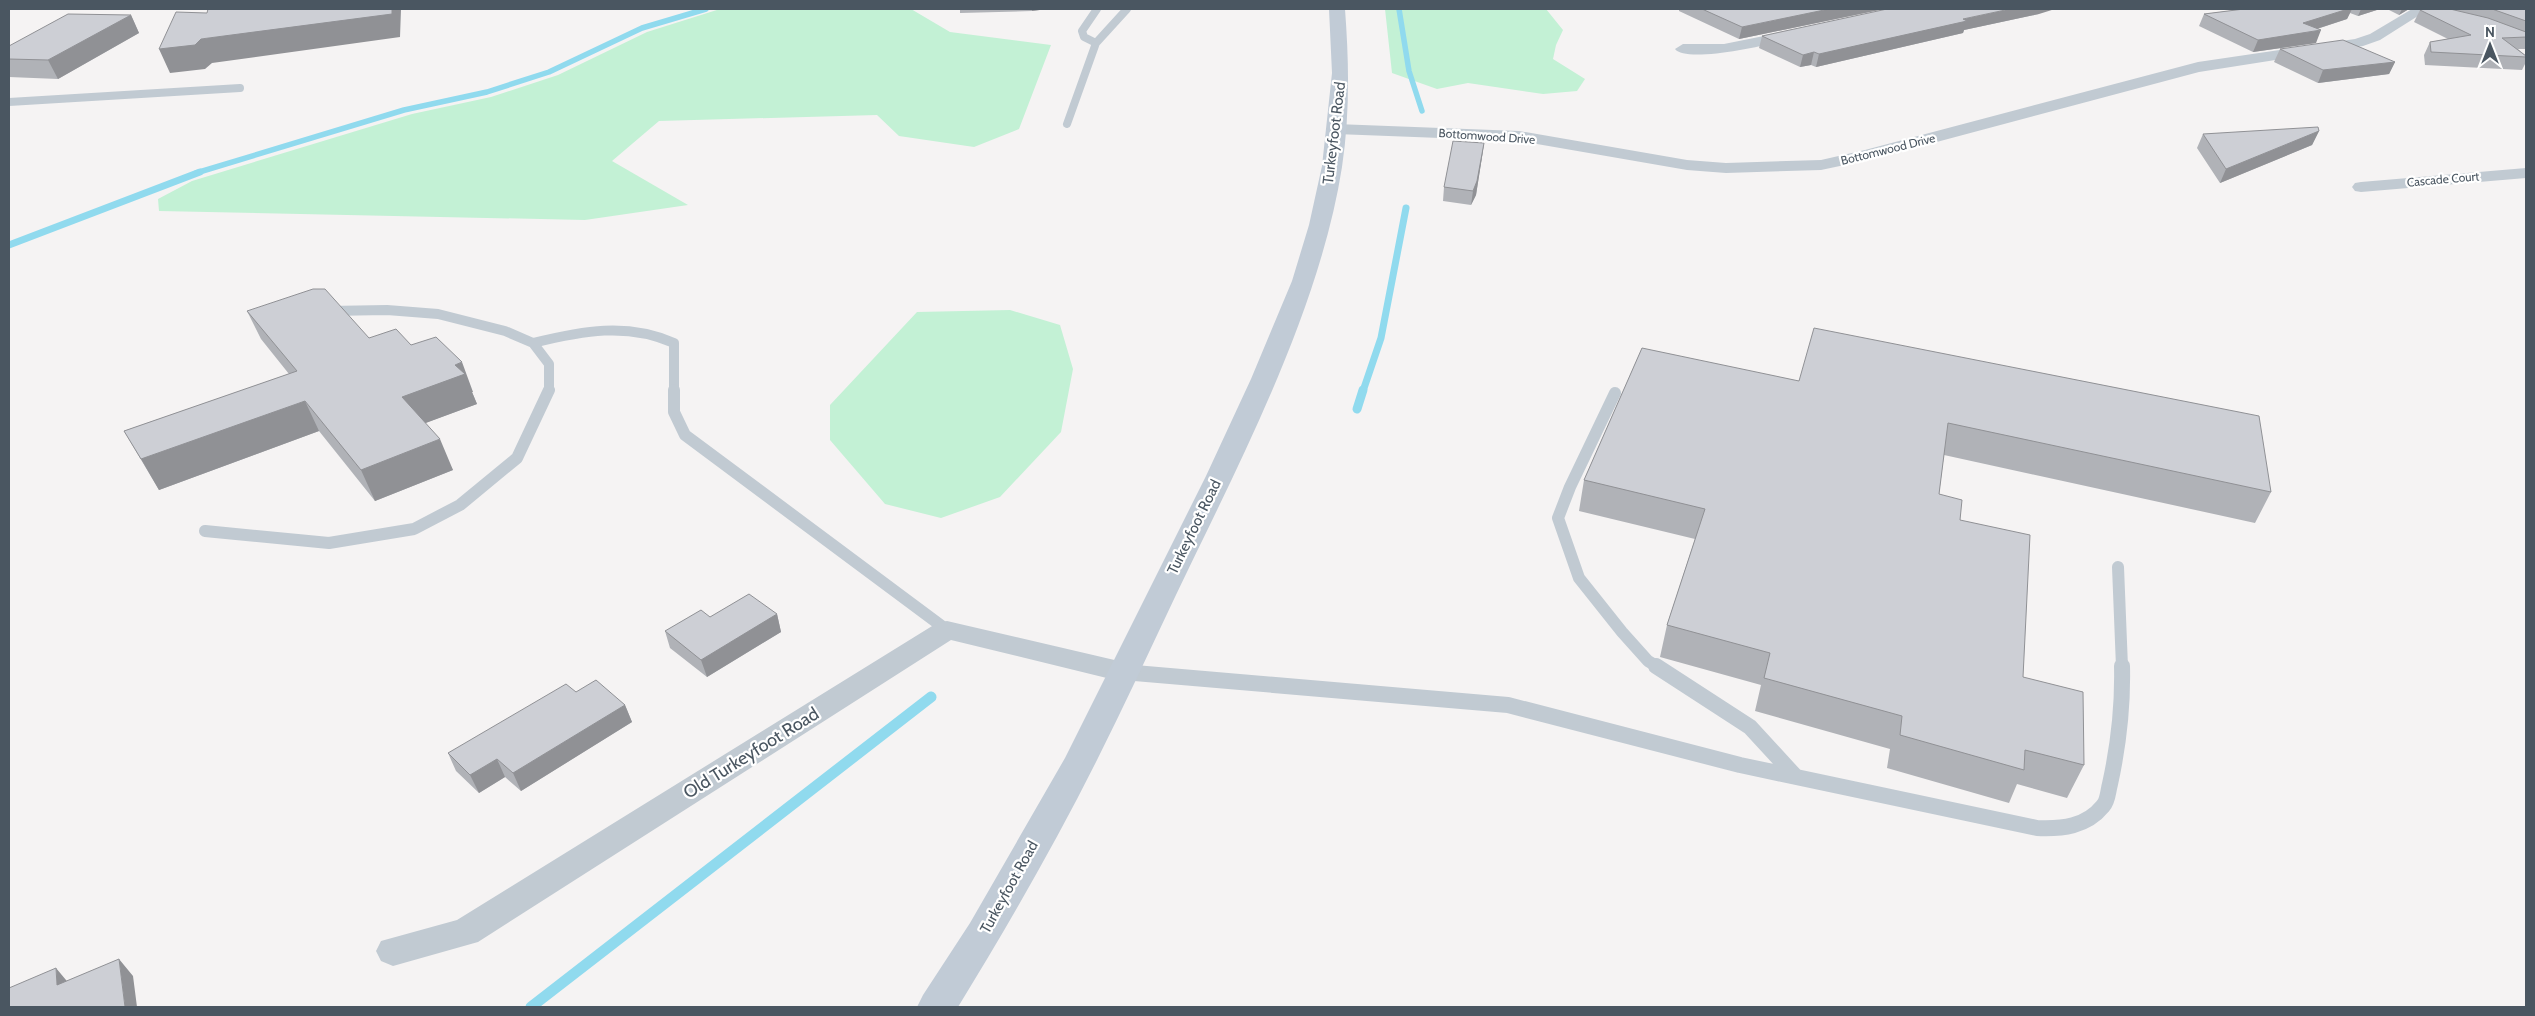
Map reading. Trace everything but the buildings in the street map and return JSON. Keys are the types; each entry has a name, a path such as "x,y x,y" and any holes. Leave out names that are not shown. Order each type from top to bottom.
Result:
{"main road":[{"name":"Turkeyfoot Road","path":"937,1007 983,934 1080,761 1219,476 1263,379 1303,281 1327,190 1336,129 1341,73 1337,9"}],"street":[{"name":"Bottomwood Drive","path":"1336,129 1519,136 1687,165 1726,168 1780,168 1821,164 1867,155 2198,67 2358,43 2375,37 2425,10"},
{"path":"1683,49 1724,49 1808,31"},
{"name":"Cascade Court","path":"2361,187 2526,173"},
{"path":"947,630 1123,672"},
{"name":"Old Turkeyfoot Road","path":"393,951 466,932 947,630"}],"lane":[{"path":"1096,43 1084,37 1082,31 1097,9"},
{"path":"1067,124 1096,43 1127,9"},
{"path":"9,102 240,88"},
{"path":"204,530 329,543 414,529 460,505 517,458 537,420 549,391 549,364 533,343 505,331 438,314 387,310 320,312"},
{"path":"533,343 590,329 626,329 657,334 674,343 674,412 685,435 947,630"},
{"path":"1615,392 1570,487 1558,518 1579,578 1648,661 1750,727 1796,777"},
{"path":"1123,672 1508,704 1740,765 2037,828 2062,829 2087,821 2104,805 2116,753 2123,707 2118,567"}],"green space":[{"path":"720,9 911,9 950,32 1051,45 1019,129 974,147 899,136 877,115 659,121 612,161 688,205 585,220 159,211 158,199 192,181 412,114 491,97 558,75 647,32"},
{"path":"1385,9 1546,9 1563,30 1556,45 1553,59 1585,79 1577,91 1543,94 1468,83 1437,89 1392,73"},
{"path":"1010,310 1060,325 1073,369 1061,432 1000,497 941,518 885,504 830,440 830,405 917,312"}],"waterway":[{"path":"196,173 404,110 487,92 549,72 642,28 706,9"},
{"path":"1399,9 1409,71 1422,111"},
{"path":"9,245 200,172"},
{"path":"1363,391 1381,338 1406,208"},
{"path":"1357,409 1363,390"},
{"path":"531,1007 931,697"}]}
